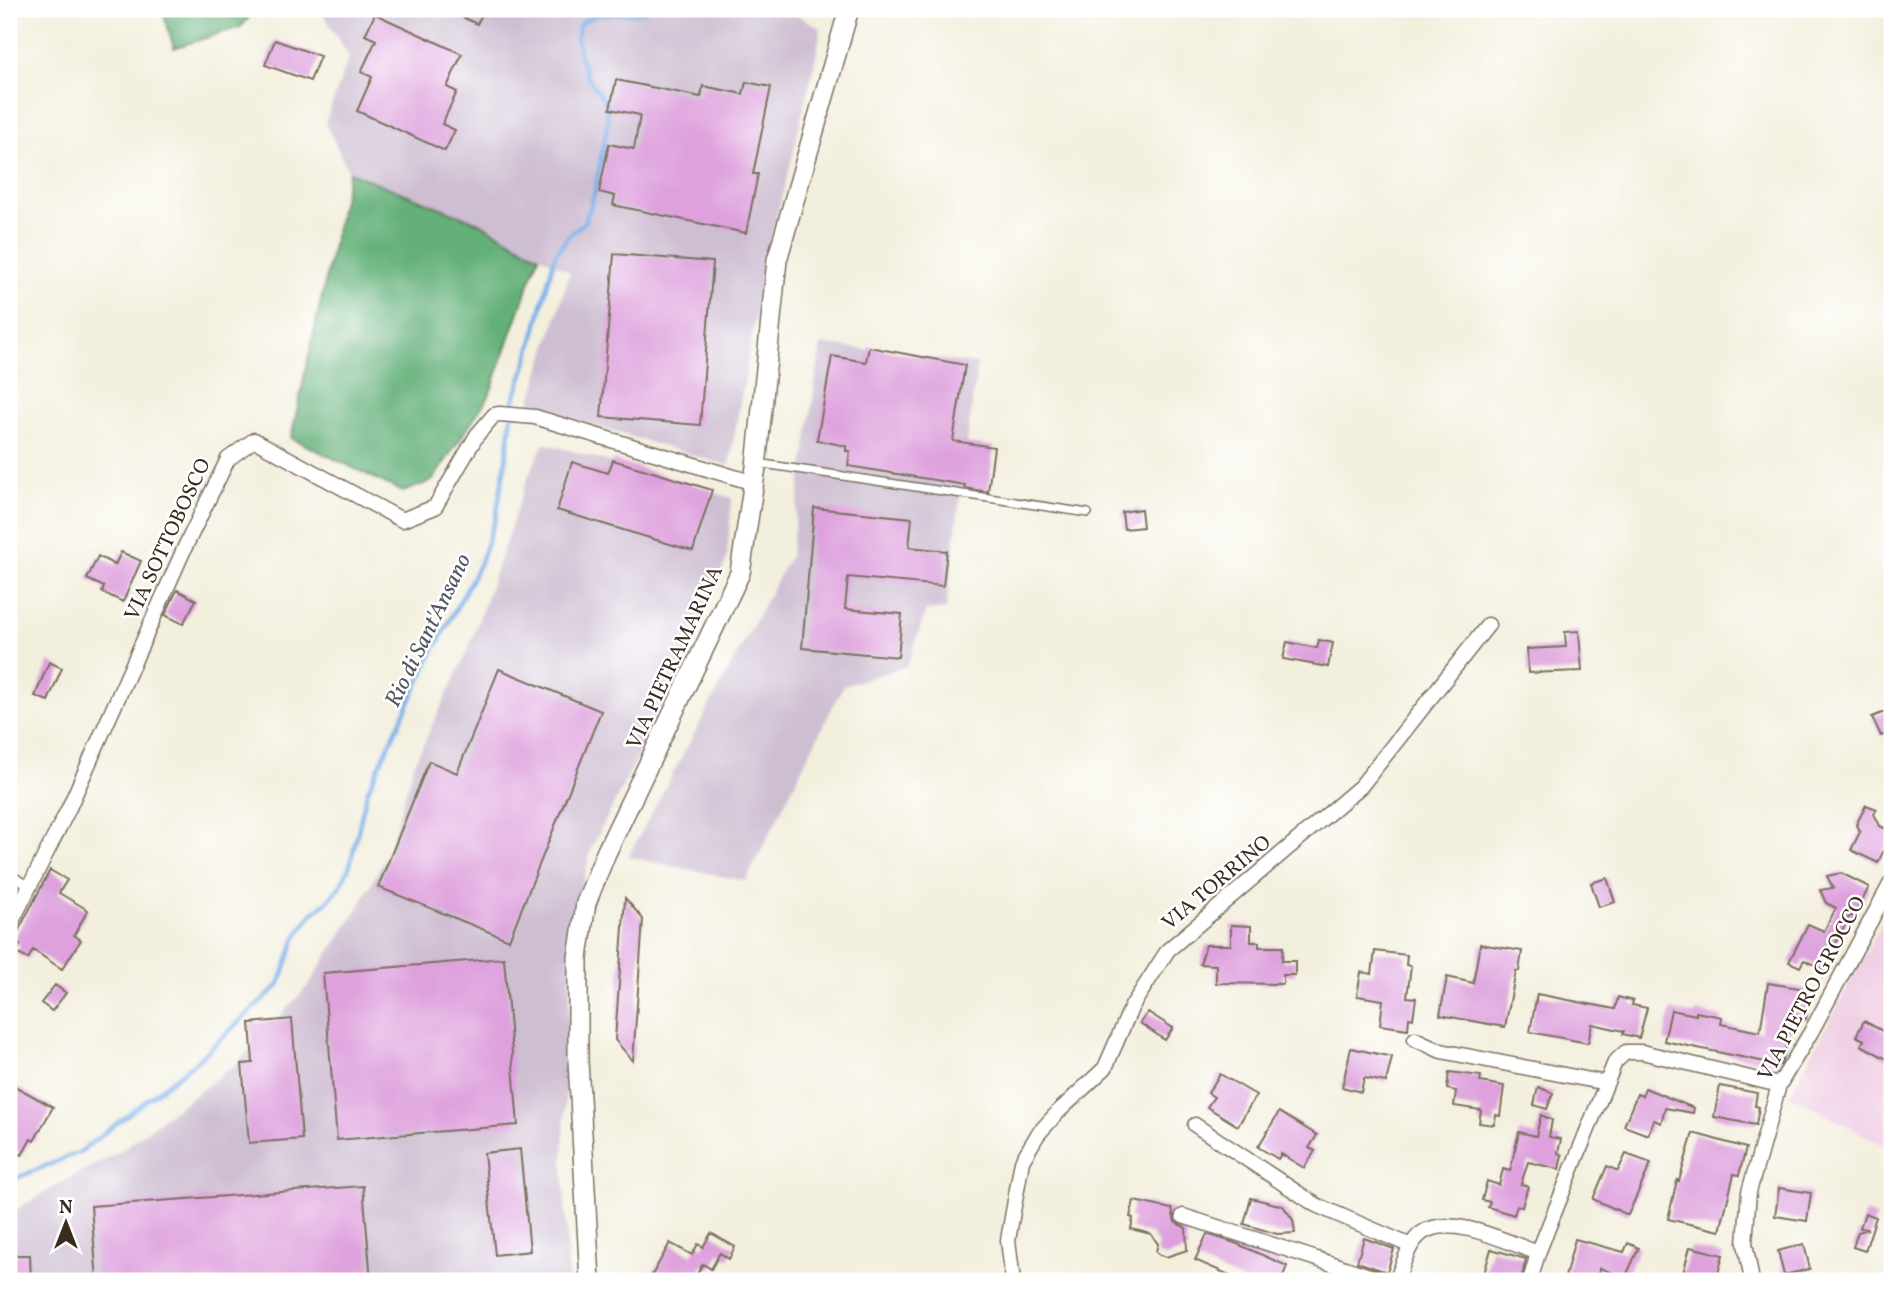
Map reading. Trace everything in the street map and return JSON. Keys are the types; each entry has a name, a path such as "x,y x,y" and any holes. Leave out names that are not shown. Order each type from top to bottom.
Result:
{"main road":[{"name":"VIA PIETRAMARINA","path":"590,1281 578,1060 578,958 586,903 606,853 740,573 757,463 776,260 849,9"}],"street":[{"name":"VIA SOTTOBOSCO","path":"9,927 68,810 185,547 228,459 254,440 402,520 435,507 477,435 494,415 500,414 525,415 754,483"},
{"name":"VIA TORRINO","path":"1013,1281 1008,1240 1021,1161 1038,1134 1105,1068 1132,1006 1168,950 1360,786 1488,625"},
{"name":"VIA PIETRO GROCCO","path":"1752,1281 1745,1243 1749,1192 1779,1085 1811,1032 1892,881"},
{"path":"1415,1039 1441,1051 1606,1083"},
{"path":"1530,1281 1538,1253 1606,1083 1615,1062 1626,1052 1643,1052 1779,1085"},
{"path":"1195,1125 1316,1205 1411,1246"},
{"path":"1183,1216 1385,1281"},
{"path":"1396,1281 1411,1246 1422,1233 1441,1226 1472,1229 1538,1253"}],"lane":[{"path":"757,463 1088,513"},
{"path":"9,873 29,886"}],"shaded area":[{"path":"320,9 785,9 821,28 793,154 767,253 729,466 529,406 570,272 479,223 349,172 325,123 349,57"},
{"path":"821,344 977,364 946,609 926,611 907,666 843,686 746,881 628,857 790,556"},
{"path":"544,443 732,498 727,558 678,677 592,847 573,920 563,1160 569,1281 9,1281 9,1224 12,1212 119,1152 237,1063 307,987 357,910 388,853 414,764 469,648 528,477"},
{"path":"1882,923 1892,928 1892,1150 1790,1095"}],"green space":[{"path":"162,9 256,9 241,27 174,48"},
{"path":"349,172 479,223 539,256 489,396 432,481 403,492 291,438"}],"building":[{"path":"445,9 485,9 477,24"},
{"path":"375,14 462,54 447,87 457,92 442,124 455,130 445,151 357,111 372,77 361,72 376,40 365,35"},
{"path":"275,40 320,56 310,81 265,65"},
{"path":"616,80 701,97 703,86 743,94 746,82 771,87 753,174 758,174 746,233 613,205 615,196 599,192 609,144 634,149 640,115 610,109"},
{"path":"614,254 713,262 700,425 601,417"},
{"path":"869,347 965,365 953,441 994,447 988,492 964,488 965,485 848,466 850,451 846,451 846,446 817,440 832,356 866,362"},
{"path":"613,460 712,490 693,551 557,510 572,462 608,473"},
{"path":"814,508 912,518 909,547 947,551 943,586 848,577 845,609 902,614 898,657 802,648"},
{"path":"1141,509 1143,527 1124,529 1122,512"},
{"path":"121,552 141,561 123,602 102,592 104,587 87,579 98,556 115,565"},
{"path":"177,590 196,600 183,624 165,615"},
{"path":"1579,631 1582,671 1528,673 1527,649 1566,647 1565,632"},
{"path":"1319,640 1333,643 1328,667 1283,659 1287,642 1317,648"},
{"path":"49,662 62,668 48,701 35,696"},
{"path":"499,669 601,711 509,940 378,887 429,761 457,773"},
{"path":"1892,709 1892,731 1881,736 1872,717"},
{"path":"1866,805 1877,809 1874,814 1880,826 1892,832 1878,863 1851,850 1860,832 1856,825"},
{"path":"50,870 67,880 59,893 88,910 74,935 81,940 62,969 33,950 28,959 16,953 20,945 13,941"},
{"path":"1841,873 1869,887 1854,917 1850,915 1823,969 1804,960 1800,967 1789,962 1808,924 1824,931 1836,908 1826,903 1820,890 1833,888 1827,876"},
{"path":"1607,878 1615,902 1599,907 1591,883"},
{"path":"625,898 643,919 633,1061 615,1040"},
{"path":"1231,925 1251,926 1251,942 1259,942 1259,947 1283,947 1282,961 1295,961 1295,975 1283,975 1283,984 1216,983 1216,965 1200,964 1206,945 1231,945"},
{"path":"1480,944 1522,951 1505,1027 1440,1015 1447,977 1473,983"},
{"path":"1375,951 1407,955 1406,965 1411,966 1407,997 1416,998 1413,1019 1409,1018 1408,1029 1380,1025 1383,1000 1357,996 1361,972 1372,974"},
{"path":"504,958 518,1125 337,1140 323,973"},
{"path":"1768,983 1811,990 1806,1019 1793,1017 1780,1065 1664,1041 1671,1010 1722,1017 1721,1024 1760,1032"},
{"path":"55,985 66,993 52,1011 41,1003"},
{"path":"1537,994 1615,1009 1618,997 1633,1001 1632,1005 1647,1008 1639,1038 1623,1034 1624,1031 1592,1024 1588,1043 1530,1032"},
{"path":"1148,1012 1173,1028 1165,1040 1140,1023"},
{"path":"292,1019 302,1139 249,1143 242,1064 253,1063 250,1023"},
{"path":"1864,1021 1892,1036 1892,1062 1861,1045 1864,1040 1856,1036"},
{"path":"1351,1048 1392,1057 1386,1082 1364,1078 1361,1092 1342,1087"},
{"path":"1449,1072 1481,1076 1480,1082 1504,1086 1500,1116 1496,1115 1494,1125 1479,1123 1481,1110 1454,1106 1456,1091 1447,1089"},
{"path":"1220,1074 1256,1095 1238,1126 1207,1107 1214,1097 1208,1093"},
{"path":"9,1083 53,1107 34,1141 31,1139 22,1155 9,1147"},
{"path":"1720,1086 1757,1093 1755,1106 1759,1107 1756,1125 1714,1117"},
{"path":"1538,1087 1553,1093 1547,1109 1534,1105"},
{"path":"1645,1088 1694,1108 1693,1113 1665,1108 1661,1123 1654,1120 1648,1135 1624,1126 1637,1094 1642,1096"},
{"path":"1279,1112 1317,1135 1309,1148 1315,1151 1304,1168 1281,1154 1278,1159 1258,1147"},
{"path":"1541,1115 1552,1120 1549,1137 1561,1139 1559,1169 1528,1162 1521,1184 1528,1186 1522,1207 1517,1206 1514,1215 1488,1207 1490,1202 1482,1200 1487,1181 1499,1185 1503,1169 1510,1171 1519,1132 1536,1136"},
{"path":"1693,1133 1746,1148 1739,1175 1734,1174 1720,1231 1668,1219 1677,1180 1679,1181"},
{"path":"520,1149 530,1251 495,1255 484,1153"},
{"path":"1626,1154 1651,1163 1628,1215 1593,1199 1607,1166 1618,1171"},
{"path":"363,1186 371,1281 97,1281 91,1206"},
{"path":"1779,1188 1811,1193 1807,1221 1775,1216"},
{"path":"1251,1198 1283,1206 1293,1220 1295,1233 1277,1234 1244,1224"},
{"path":"1134,1201 1172,1209 1175,1222 1186,1228 1187,1250 1166,1257 1159,1255 1156,1251 1158,1244 1151,1234 1131,1229 1133,1218 1130,1217"},
{"path":"1865,1213 1876,1217 1865,1251 1853,1247 1858,1232 1868,1229 1860,1228"},
{"path":"711,1233 735,1247 729,1259 720,1253 711,1269 703,1264 693,1281 663,1281 652,1275 670,1243 692,1255 698,1244 703,1247"},
{"path":"1207,1234 1287,1266 1281,1281 1243,1281 1195,1260"},
{"path":"1364,1238 1394,1249 1387,1272 1357,1262"},
{"path":"1575,1239 1624,1252 1628,1243 1639,1248 1625,1278 1600,1268 1596,1281 1564,1281"},
{"path":"1804,1244 1810,1269 1784,1275 1778,1251"},
{"path":"1690,1247 1723,1255 1716,1281 1681,1281"},
{"path":"1491,1249 1526,1259 1521,1281 1482,1281"},
{"path":"9,1255 30,1255 31,1281 9,1281"}],"waterway":[{"name":"Rio di Sant'Ansano","path":"9,1181 80,1152 198,1060 279,985 296,937 312,914 329,900 341,885 350,865 367,792 433,652 479,565 496,517 514,400 529,355 555,255 569,235 585,222 594,195 608,122 606,103 586,75 580,56 577,39 580,24 604,14 635,13 649,9"}]}
